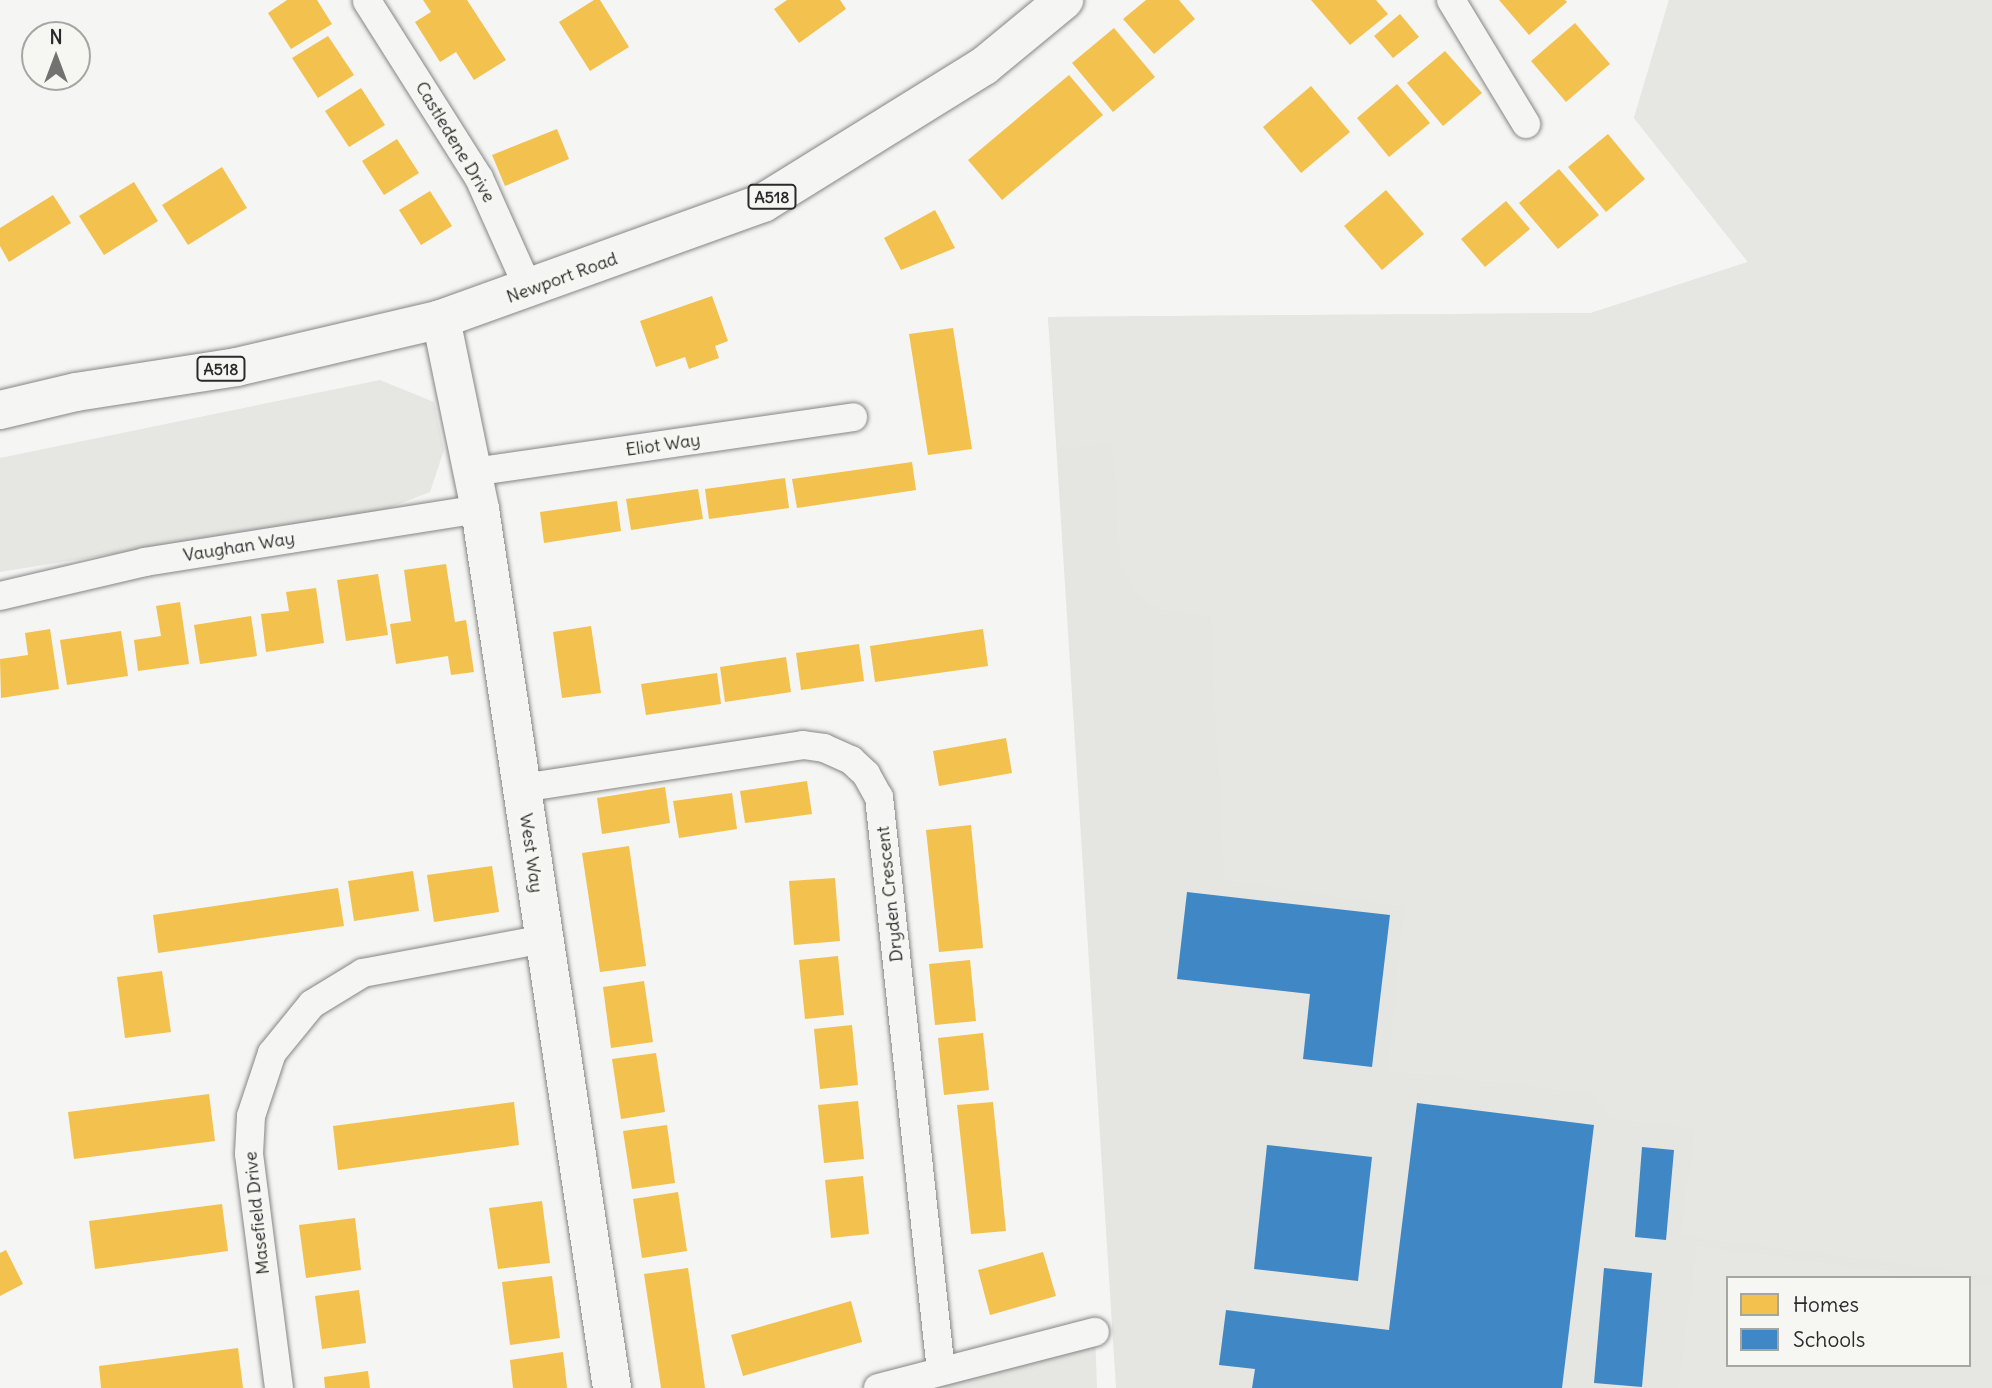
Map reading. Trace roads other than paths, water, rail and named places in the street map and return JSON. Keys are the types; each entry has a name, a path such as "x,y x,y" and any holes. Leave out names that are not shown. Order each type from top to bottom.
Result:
{"main road":[{"name":"Newport Road","path":"0,410 76,392 237,367 441,319 529,290 763,203 984,66 1064,0"},
{"name":"West Way","path":"441,319 477,491 612,1388"}],"street":[{"path":"1451,0 1526,124"},
{"name":"Castledene Drive","path":"367,1 479,178 506,229 529,290"},
{"name":"Eliot Way","path":"477,491 853,417"},
{"name":"Vaughan Way","path":"0,596 477,491"},
{"name":"Dryden Crescent","path":"522,788 803,745 824,748 851,760 866,774 879,797 942,1371"},
{"name":"Masefield Drive","path":"279,1388 249,1154 251,1116 272,1053 312,1004 363,973 544,939"},
{"path":"878,1388 1095,1332"}]}
